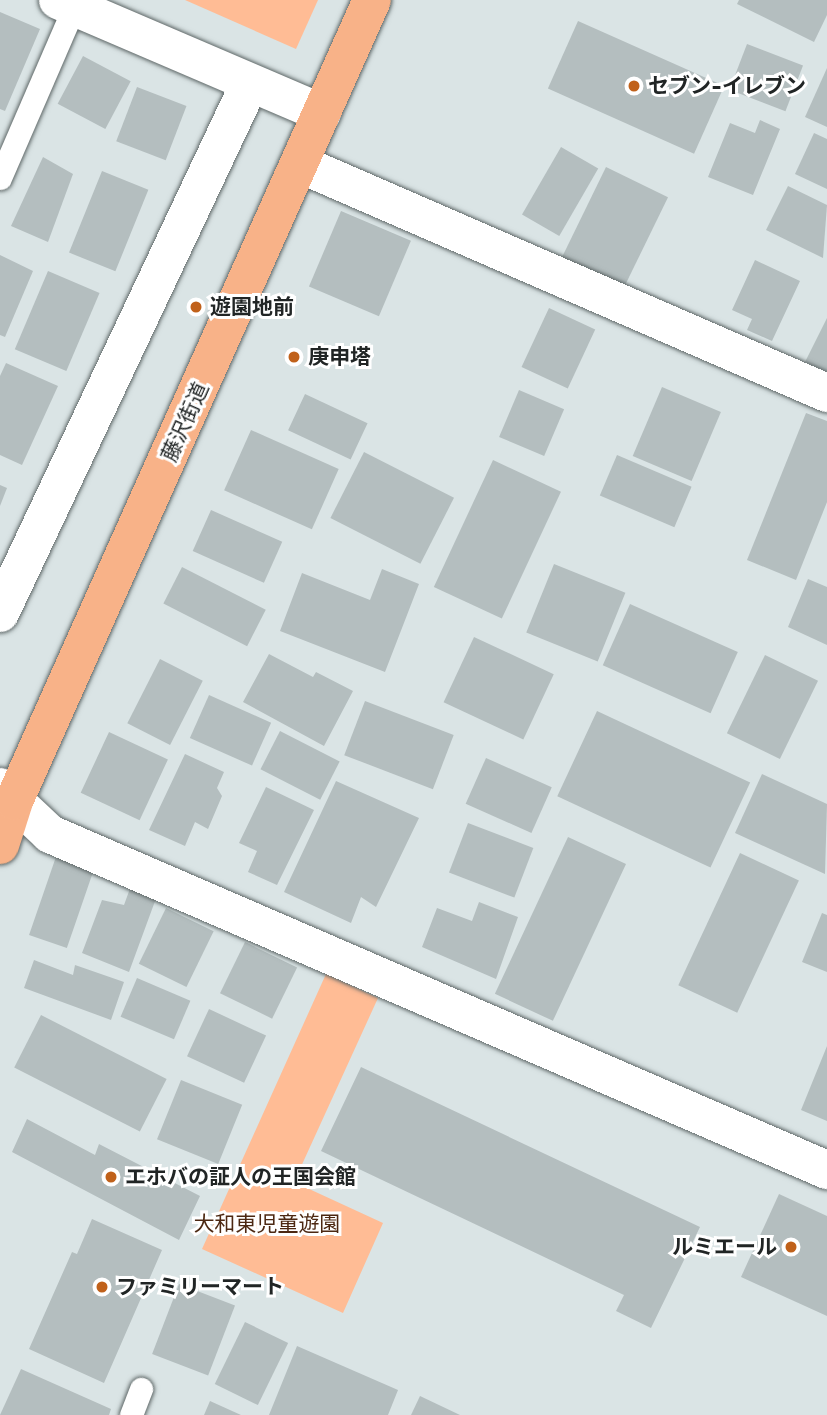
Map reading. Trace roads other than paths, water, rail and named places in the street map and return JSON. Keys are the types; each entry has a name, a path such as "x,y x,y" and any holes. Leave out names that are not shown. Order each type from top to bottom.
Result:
{"highway":[{"name":"藤沢街道","path":"0,845 7,794 300,164 372,0"}],"street":[{"path":"70,2 322,113"},
{"path":"0,613 250,83"},
{"path":"300,164 827,393"},
{"path":"7,794 50,834 827,1170"}],"lane":[{"path":"0,178 70,2"},
{"path":"131,1415 141,1389"}],"place":[{"name":"セブン-イレブン","path":"634,86"},
{"name":"遊園地前","path":"196,307"},
{"name":"庚申塔","path":"294,357"},
{"name":"エホバの証人の王国会館","path":"111,1177"},
{"name":"ルミエール","path":"791,1247"},
{"name":"ファミリーマート","path":"102,1287"}],"park label":[{"name":"大和東児童遊園","path":"267,1224"}]}
